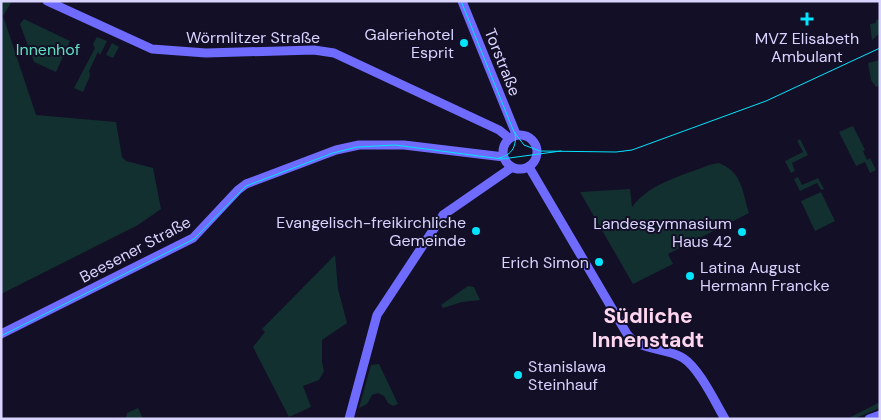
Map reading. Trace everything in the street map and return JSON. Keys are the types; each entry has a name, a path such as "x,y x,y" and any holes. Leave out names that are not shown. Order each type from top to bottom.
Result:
{"street":[{"name":"Wörmlitzer Straße","path":"47,1 152,49 206,53 314,50 334,53 513,136"},
{"name":"Torstraße","path":"462,1 513,136"},
{"path":"513,136 526,136 534,145 535,155 529,168 522,171 511,168 504,157 505,146 513,136"},
{"name":"Beesener Straße","path":"1,334 193,238 238,190 246,184 336,150 359,145 404,145 504,157"},
{"path":"349,419 378,315 443,215 511,168"},
{"path":"529,168 630,337 641,345 672,353 688,362 725,419"},
{"path":"869,419 880,415"}],"green space":[{"path":"1,1 12,1 3,16 36,115 116,122 122,157 126,161 153,168 161,209 138,225 1,294"},
{"name":"Innenhof","path":"24,19 70,41 56,72 34,62 20,24"},
{"path":"880,19 880,33 872,40 870,24 876,23 876,20"},
{"path":"97,37 107,41 100,55 98,52 89,71 90,76 83,92 74,88 95,48 93,44"},
{"path":"112,43 119,47 113,58 106,55"},
{"path":"880,60 880,85 876,87 871,80 868,63"},
{"path":"853,126 865,150 863,151 867,160 870,158 876,170 870,173 865,162 856,166 839,132"},
{"path":"800,139 808,155 792,163 795,171 791,173 785,161 803,152 797,141"},
{"path":"719,163 727,167 737,177 743,190 749,213 668,254 673,264 633,284 580,192 630,189 632,207 639,199 657,186 709,165"},
{"path":"798,177 802,185 818,178 824,189 821,190 817,183 800,191 794,179"},
{"path":"821,192 835,221 815,231 801,201"},
{"path":"335,255 338,289 347,323 322,340 324,371 319,380 303,386 311,407 289,417 253,347 265,332 262,329"},
{"path":"468,286 474,287 480,300 462,302 443,308 441,305"},
{"path":"379,364 398,404 393,406 388,403 384,396 378,393 372,395 367,404 359,408 371,365"},
{"path":"878,403 880,408 853,419 847,419"},
{"path":"138,408 143,419 126,419 127,413"}],"tram line":[{"path":"461,1 514,132 524,145 540,151 616,152 632,150 766,101 880,48"},
{"path":"499,158 504,157 513,149 515,145 515,132"},
{"path":"1,336 194,239 246,186 333,153 357,147 395,145 502,159 561,151"}],"place":[{"name":"MVZ Elisabeth Ambulant","path":"807,19"},
{"name":"Galeriehotel Esprit","path":"464,43"},
{"name":"Evangelisch-freikirchliche Gemeinde","path":"476,231"},
{"name":"Landesgymnasium Haus 42","path":"742,232"},
{"name":"Erich Simon","path":"599,262"},
{"name":"Latina August Hermann Francke","path":"690,276"},
{"name":"Stanislawa Steinhauf","path":"518,375"}],"district":[{"name":"Südliche Innenstadt","path":"648,328"}]}
